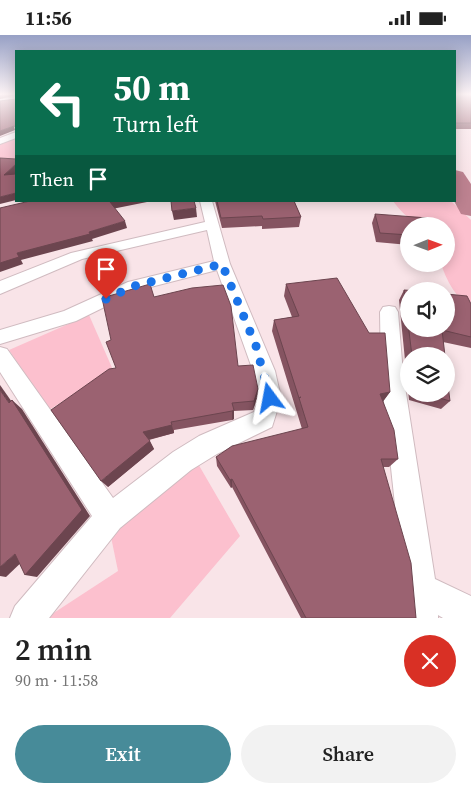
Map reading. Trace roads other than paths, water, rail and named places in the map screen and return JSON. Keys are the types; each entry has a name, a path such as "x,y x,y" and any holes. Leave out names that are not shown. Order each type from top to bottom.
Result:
{"street":[{"path":"0,141 15,135"},
{"path":"27,618 110,518 182,461 208,445 264,419 270,398 264,371 222,264 206,202"},
{"path":"0,286 34,270 114,245 212,225"},
{"path":"0,337 70,316 134,286 222,264"},
{"path":"389,312 392,374 421,603 471,614"},
{"path":"0,355 110,518"}],"waterway":[{"path":"456,179 471,208"}]}
